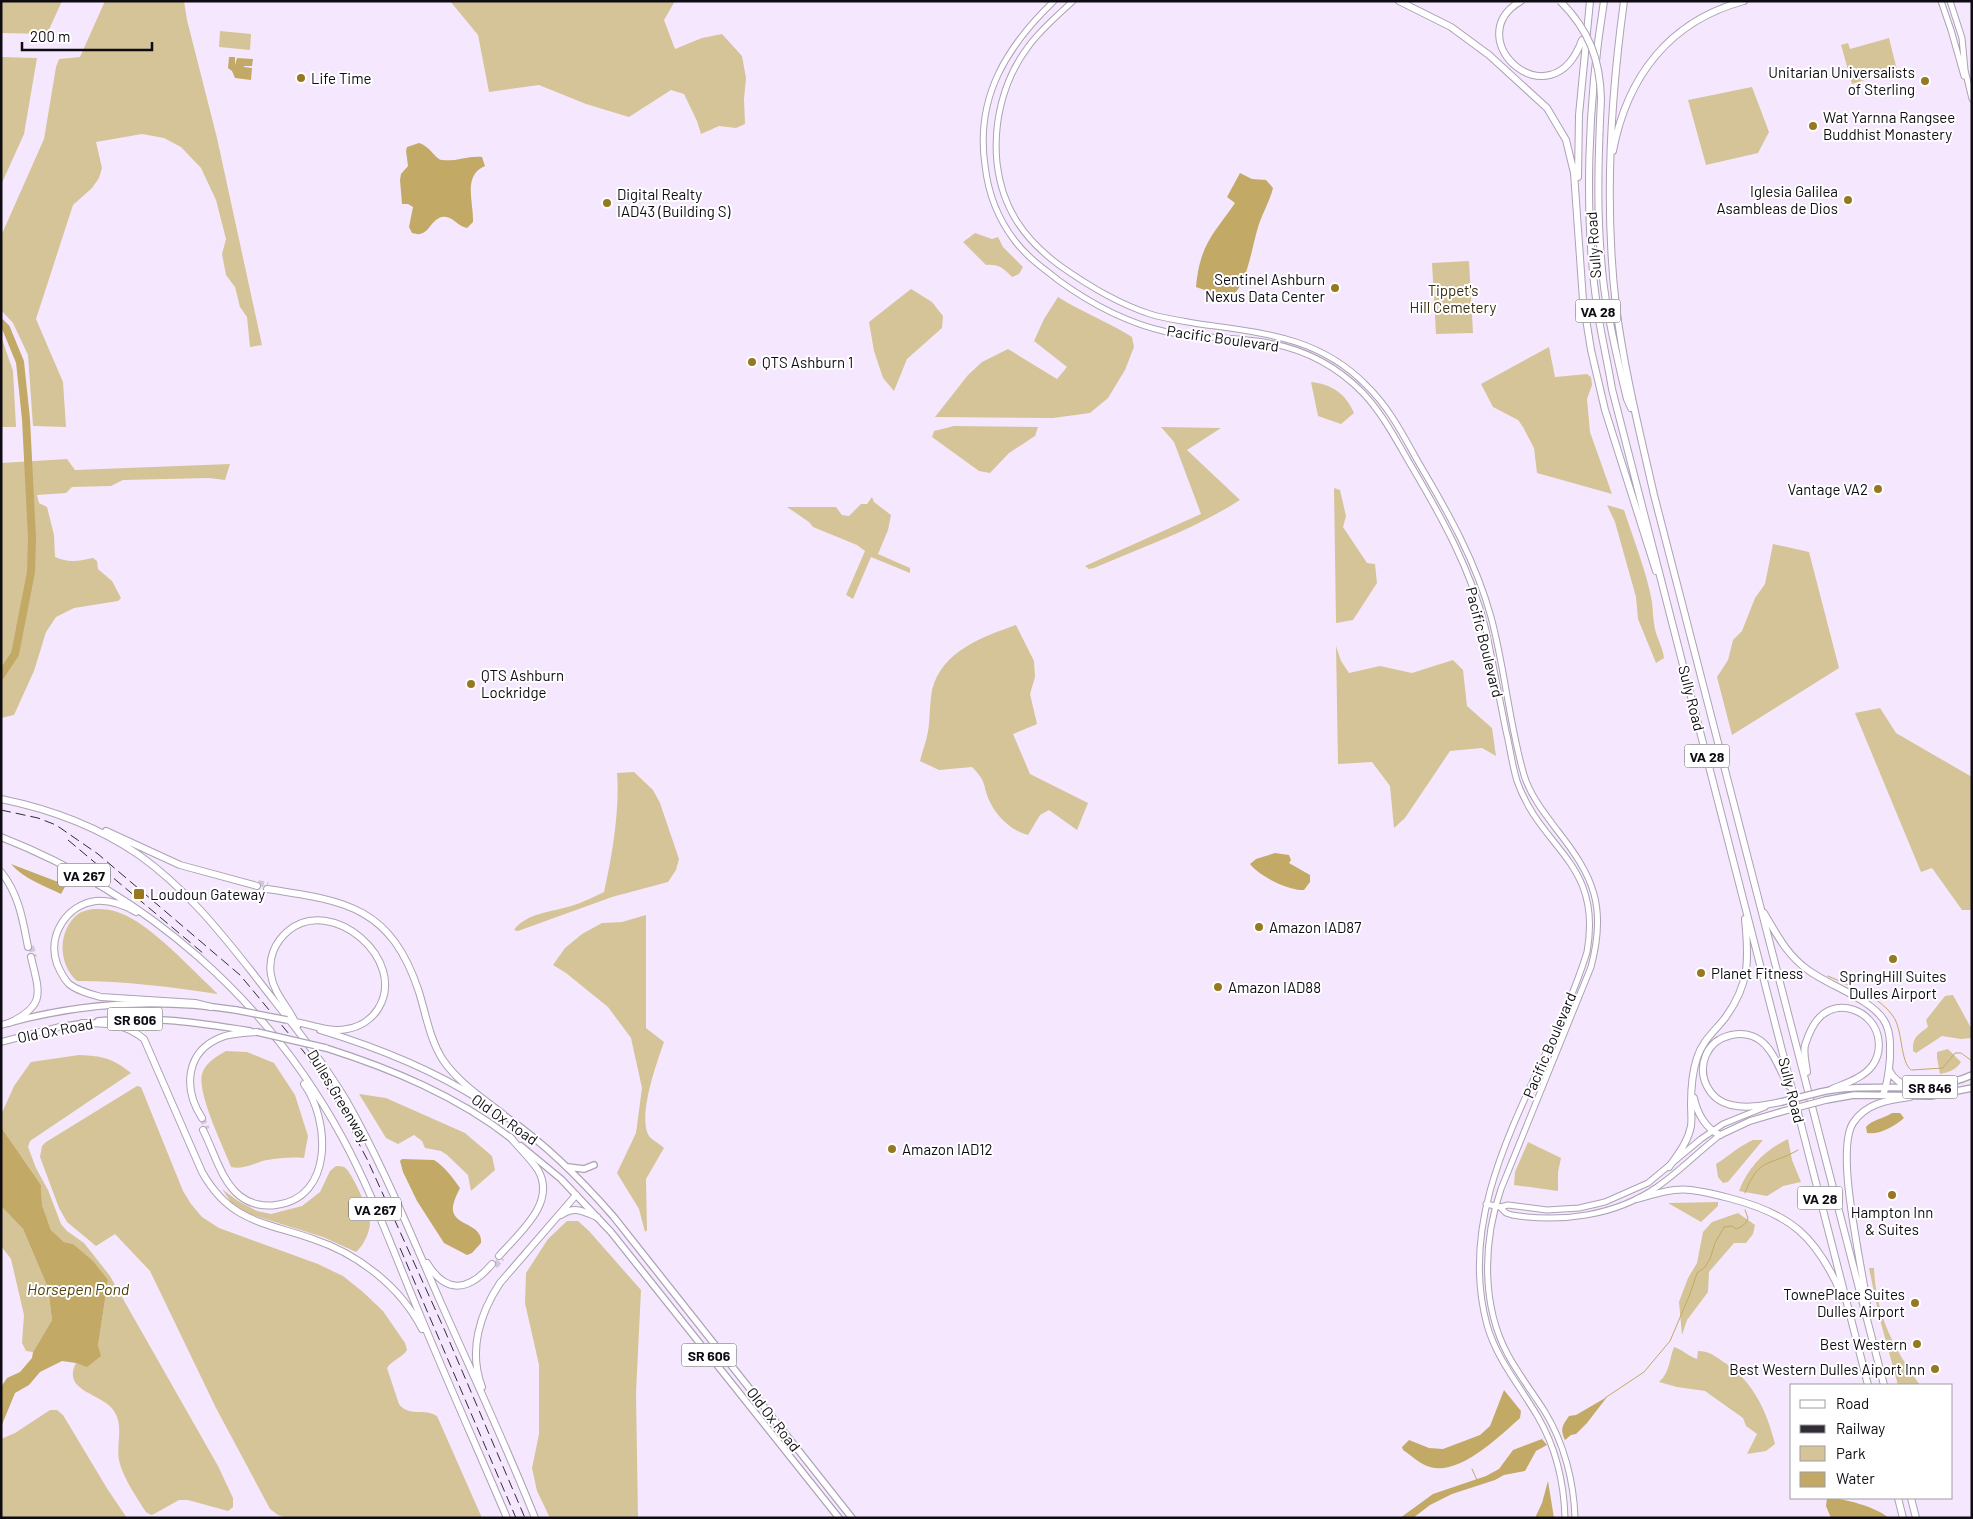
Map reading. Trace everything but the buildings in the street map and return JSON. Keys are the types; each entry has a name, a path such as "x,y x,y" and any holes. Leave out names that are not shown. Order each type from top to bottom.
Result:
{"highway":[{"path":"1399,1 1432,16 1469,39 1547,108 1558,125 1572,158 1583,300 1599,388 1625,478 1670,613"},
{"path":"1522,1 1508,12 1504,18 1500,40 1509,61 1519,70 1531,75 1550,75 1570,63 1582,40 1588,14"},
{"path":"1560,1 1583,28 1596,56 1601,78 1599,186 1604,285 1611,330 1627,400 1636,416"},
{"path":"1577,231 1578,115 1590,1"},
{"name":"Sully Road","path":"1604,1 1594,82 1589,180 1598,312 1612,389 1868,1384"},
{"name":"Sully Road","path":"1624,1 1613,86 1610,167 1611,247 1616,307 1636,416 1654,495 1884,1384"},
{"path":"1610,167 1616,132 1622,113 1634,87 1652,60 1687,25 1714,11 1744,1"},
{"name":"Dulles Greenway","path":"1,798 24,803 67,817 101,832 127,847 155,867 181,889 207,916 299,1031 332,1078 353,1114 410,1233 535,1518"},
{"path":"67,817 110,832 180,865 257,884"},
{"name":"Dulles Greenway","path":"1,837 47,856 106,888 160,925 219,976 248,1005 278,1041 320,1098 343,1138 376,1210 507,1518"},
{"path":"1,872 15,894 29,947"},
{"path":"268,887 276,887 283,891 339,902 352,907 370,918 385,931 396,943 409,964 434,1040 443,1059 459,1078 502,1114"},
{"path":"1669,1166 1684,1145 1691,1127 1692,1073 1698,1056 1705,1042 1725,1018 1735,1002 1746,973 1747,948 1744,900"},
{"path":"160,925 122,905 108,902 88,903 73,910 58,930 54,946 56,962 68,982 88,993 113,998 195,1003 211,1007"},
{"path":"1760,906 1781,944 1808,970 1860,1001 1884,1020 1889,1034 1889,1070 1883,1095"},
{"path":"287,1020 296,1021 305,1022 329,1029 347,1029 365,1022 376,1012 383,997 384,973 372,949 360,938 333,922 317,920 294,925 275,947 271,960 271,976 276,992 294,1018 296,1024 299,1031"},
{"path":"9,1023 27,1013 35,1004 38,990 32,957"},
{"path":"1808,1088 1805,1047 1812,1027 1819,1017 1829,1010 1854,1009 1864,1014 1873,1024 1879,1039 1877,1057 1872,1067 1863,1074 1832,1089"},
{"path":"82,1023 120,1025 129,1028 144,1039 202,1172 217,1194 229,1206 246,1217 327,1244 357,1260 382,1279 402,1299 418,1323 451,1389"},
{"path":"201,1119 190,1087 191,1071 196,1059 210,1043 224,1036 257,1032"},
{"path":"1781,1102 1743,1107 1718,1100 1707,1088 1703,1079 1706,1054 1716,1042 1729,1035 1743,1034 1755,1037 1765,1044 1793,1092"},
{"path":"205,1129 212,1148 233,1189 241,1197 258,1205 279,1205 296,1199 314,1180 323,1153 319,1114 308,1088 282,1053 278,1041"},
{"path":"1889,1070 1892,1076 1902,1084 1912,1088"},
{"path":"1692,1087 1697,1109 1711,1131 1720,1136"},
{"path":"1870,1330 1854,1219 1846,1143 1852,1124 1866,1110 1878,1103 1910,1097"},
{"path":"500,1257 538,1210 543,1197 543,1189 538,1171 510,1137"},
{"path":"1636,1199 1667,1190 1687,1188 1756,1205 1773,1212 1787,1220 1801,1232 1820,1254 1850,1312"},
{"path":"517,1474 481,1383 476,1358 477,1340 482,1318 495,1291 576,1195"},
{"path":"558,1217 573,1209 584,1211 597,1217"},
{"path":"410,1233 430,1268 442,1280 456,1285 470,1284 481,1277 493,1265"},
{"path":"1898,1499 1903,1518"},
{"path":"1911,1499 1916,1518"}],"main road":[{"name":"Pacific Boulevard","path":"1054,1 1018,40 1000,69 990,96 984,127 984,160 990,191 1006,227 1017,245 1040,267 1081,296 1111,313 1148,328 1171,333 1256,340 1295,350 1319,359 1342,374 1370,400 1383,418 1442,519 1461,558 1476,595 1485,629 1518,782 1534,813 1567,857 1583,887 1588,906 1590,927 1588,946 1583,964 1508,1141 1486,1204 1480,1239 1479,1263 1480,1292 1487,1324 1505,1367 1547,1433 1553,1447 1562,1482 1565,1518"},
{"name":"Pacific Boulevard","path":"1073,1 1028,47 1010,77 1001,105 996,137 996,159 1003,192 1016,220 1040,250 1109,297 1152,314 1280,336 1306,344 1344,365 1360,378 1380,400 1400,428 1456,526 1467,550 1492,618 1526,781 1541,808 1582,864 1593,888 1597,909 1597,946 1591,967 1498,1207 1487,1263 1493,1314 1508,1355 1555,1430 1568,1468 1574,1500 1575,1518"},
{"path":"1941,1 1955,42 1961,71 1972,99"},
{"path":"1950,1 1962,38 1966,81"},
{"name":"Old Ox Road","path":"1,1025 48,1013 101,1005 158,1004 236,1010 287,1020 353,1041 408,1061 453,1084 502,1114 538,1141 567,1167 613,1216 852,1518"},
{"name":"Old Ox Road","path":"1,1042 82,1023 119,1019 188,1022 257,1032 326,1048 373,1064 429,1088 510,1137 561,1179 597,1217 676,1313 839,1518"},
{"name":"SR 846","path":"1486,1204 1498,1207 1508,1205 1547,1210 1590,1206 1648,1183 1711,1131 1736,1117 1781,1102 1832,1089 1851,1087 1912,1088 1940,1085 1972,1075"},
{"name":"SR 846","path":"1498,1207 1506,1214 1535,1218 1563,1218 1599,1212 1636,1199 1665,1181 1720,1136 1750,1121 1826,1100 1854,1095 1910,1097 1942,1095 1972,1088"},
{"path":"567,1167 580,1170 594,1165"}],"green space":[{"path":"1,1 62,1 47,34 1,33"},
{"path":"105,1 184,1 187,20 217,138 262,345 250,347 247,317 240,307 235,287 226,275 222,254 226,239 216,200 201,168 181,147 164,138 142,134 96,142 102,168 99,178 92,188 73,205 36,319 63,382 66,427 33,426 28,355 13,323 1,310 1,236 44,139 59,59 80,57"},
{"path":"450,1 675,1 664,20 675,49 702,38 722,34 742,56 746,78 744,99 745,124 736,128 719,126 701,134 684,94 671,90 629,117 586,104 539,85 489,92 478,35"},
{"path":"220,31 251,34 250,50 219,47"},
{"path":"1889,38 1897,70 1852,84 1841,45 1848,43 1850,49"},
{"path":"1,57 37,58 24,134 1,185"},
{"path":"1752,87 1769,132 1758,153 1706,165 1688,100"},
{"path":"975,233 992,239 998,237 1003,247 1023,267 1019,274 1012,277 1000,267 986,265 963,242"},
{"name":"Tippet's Hill Cemetery","path":"1469,261 1473,333 1436,334 1432,263"},
{"path":"911,289 932,302 943,316 942,328 907,359 894,391 883,378 874,351 869,322"},
{"path":"1058,297 1132,337 1134,347 1125,370 1108,398 1090,413 1053,418 935,417 968,375 982,362 1008,349 1057,379 1067,367 1034,341 1044,319"},
{"path":"1,336 13,371 16,427 1,427"},
{"path":"1549,347 1555,377 1587,374 1591,377 1592,385 1587,399 1590,432 1612,494 1537,473 1534,448 1523,427 1518,420 1493,407 1481,384"},
{"path":"1311,382 1325,385 1337,391 1347,400 1354,413 1341,424 1318,416"},
{"path":"954,426 1038,427 1035,436 1009,453 990,473 979,471 932,437 934,431"},
{"path":"1161,427 1221,428 1187,450 1240,500 1187,529 1089,569 1085,566 1201,514 1174,442"},
{"path":"67,459 75,470 230,464 225,480 209,478 123,480 111,486 72,487 66,493 37,495 39,503 47,507 54,535 55,557 74,561 93,558 97,561 98,569 112,581 121,598 118,601 74,608 56,617 46,632 34,671 14,715 1,718 1,463"},
{"path":"1334,488 1340,490 1346,516 1343,527 1367,563 1375,564 1377,583 1353,620 1336,623"},
{"path":"872,497 874,502 891,515 888,530 878,554 910,568 910,573 871,557 853,599 846,595 865,551 857,545 813,527 809,522 787,507 836,507 842,515 849,516 861,504 867,504"},
{"path":"1607,505 1624,510 1643,568 1650,591 1655,629 1664,658 1656,663 1638,619 1636,597 1615,522"},
{"path":"1773,544 1809,552 1839,668 1732,735 1717,677 1728,660 1733,640 1742,631 1755,598 1765,584"},
{"path":"1016,625 1034,661 1035,677 1030,694 1037,724 1013,734 1030,774 1088,803 1077,830 1049,810 1040,815 1028,835 1022,833 1006,823 997,813 990,802 983,781 972,767 939,770 920,761 927,738 932,690 937,677 945,665 965,647"},
{"path":"1336,646 1341,661 1349,673 1380,666 1412,673 1453,660 1463,670 1467,706 1492,728 1496,756 1482,748 1450,751 1405,818 1394,828 1390,786 1372,762 1338,764"},
{"path":"1880,708 1896,733 1972,777 1972,910 1962,910 1932,868 1921,872 1855,713"},
{"path":"634,772 653,790 660,803 679,859 676,870 668,882 612,897 518,931 514,930 519,924 532,917 575,905 604,892 615,833 617,773"},
{"path":"93,909 117,912 145,927 218,994 148,985 77,981 66,966 63,957 63,938 71,921 78,914"},
{"path":"646,915 646,1028 664,1042 649,1089 645,1116 649,1136 664,1148 646,1179 647,1230 645,1232 639,1209 617,1173 636,1133 642,1088 631,1038 608,1007 566,973 553,965 565,948 582,934 602,923 622,922"},
{"path":"1953,995 1971,1028 1971,1038 1961,1039 1942,1036 1916,1053 1913,1051 1915,1039 1928,1027 1926,1020 1945,996"},
{"path":"1948,1049 1961,1062 1952,1070 1940,1074 1937,1052"},
{"path":"226,1051 247,1052 274,1063 295,1095 308,1136 304,1158 276,1159 262,1161 245,1167 231,1167 207,1107 201,1083 202,1074 206,1066"},
{"path":"79,1055 107,1059 131,1073 30,1141 28,1147 61,1224 67,1231 84,1243 110,1276 218,1466 233,1498 233,1507 228,1511 188,1500 179,1500 154,1514 151,1515 146,1512 123,1473 118,1454 119,1423 114,1411 109,1405 85,1391 74,1380 73,1373 76,1363 87,1366 98,1346 108,1280 73,1244 64,1242 51,1230 42,1205 41,1185 1,1127 1,1115 14,1086 31,1062"},
{"path":"137,1086 141,1087 183,1191 202,1217 219,1228 318,1264 343,1276 383,1311 405,1343 407,1350 387,1368 399,1404 407,1410 437,1416 482,1518 288,1518 278,1515 270,1509 216,1408 150,1271 115,1234 96,1246 67,1222 59,1208 40,1157 42,1146 46,1142"},
{"path":"359,1094 386,1098 465,1133 492,1156 495,1170 471,1191 468,1175 441,1151 425,1148 422,1141 414,1135 398,1144 386,1138"},
{"path":"1788,1139 1792,1160 1801,1182 1783,1186 1767,1196 1739,1191 1747,1174 1758,1160 1772,1148"},
{"path":"1753,1140 1763,1140 1728,1182 1723,1183 1718,1177 1716,1164"},
{"path":"1528,1142 1561,1158 1558,1172 1558,1191 1514,1185 1515,1172"},
{"path":"336,1166 344,1167 352,1176 369,1219 370,1224 367,1236 356,1252 323,1237 246,1213 231,1202 222,1189 238,1201 257,1211 271,1214 302,1206 320,1192 330,1171"},
{"path":"1718,1202 1718,1206 1701,1222 1668,1203"},
{"path":"1,1206 23,1229 48,1288 52,1320 33,1352 26,1351 22,1343 24,1315 11,1259 1,1246"},
{"path":"1738,1213 1755,1225 1753,1234 1746,1243 1734,1243 1709,1272 1708,1292 1687,1320 1682,1335 1679,1302 1688,1278 1697,1263 1703,1232 1712,1222"},
{"path":"567,1221 578,1221 589,1231 641,1290 636,1393 638,1518 550,1518 537,1491 532,1468 539,1434 539,1365 525,1303 526,1273 548,1239"},
{"path":"1869,1268 1874,1268 1878,1301 1894,1344 1919,1384 1898,1384 1879,1316"},
{"path":"1674,1347 1697,1359 1698,1351 1711,1354 1733,1368 1750,1386 1757,1397 1768,1420 1775,1444 1766,1451 1747,1454 1757,1434 1746,1426 1743,1418 1705,1391 1659,1382 1667,1370"},
{"path":"50,1410 57,1410 63,1415 127,1518 1,1518 1,1439 15,1433"}],"water":[{"path":"229,57 235,57 235,65 237,58 253,59 252,66 244,66 252,68 251,80 235,78 232,71 228,68"},
{"path":"419,143 427,147 442,160 482,157 485,166 478,170 471,183 473,222 467,228 452,219 442,217 434,222 426,231 418,234 412,233 409,227 413,207 408,204 402,204 400,180 401,174 408,166 407,147"},
{"path":"1240,173 1252,179 1266,180 1273,188 1259,224 1246,273 1232,296 1220,292 1213,293 1196,287 1204,250 1214,232 1235,203 1227,197"},
{"path":"1275,853 1289,855 1291,860 1289,863 1310,875 1310,882 1304,890 1290,888 1275,882 1254,869 1250,864 1256,859"},
{"path":"11,864 66,885 61,894 28,878"},
{"path":"1892,1113 1900,1113 1904,1118 1887,1129 1877,1133 1867,1133 1866,1127 1869,1124"},
{"name":"Horsepen Pond","path":"1,1127 41,1185 42,1205 51,1230 64,1242 73,1244 93,1261 108,1280 98,1346 101,1356 87,1367 62,1361 40,1372 29,1385 15,1393 1,1427 1,1387 7,1378 20,1372 32,1358 33,1352 52,1320 48,1288 23,1229 1,1206"},
{"path":"402,1159 434,1160 445,1169 460,1188 453,1205 453,1211 459,1220 478,1232 481,1243 472,1253 467,1255 444,1243 417,1201 403,1172 400,1161"},
{"path":"1504,1390 1521,1411 1520,1418 1478,1453 1453,1466 1441,1468 1426,1466 1403,1450 1402,1447 1409,1440 1429,1448 1443,1449 1480,1435 1490,1426"},
{"path":"1607,1397 1587,1423 1576,1434 1571,1435 1565,1440 1562,1428 1569,1416 1576,1415"},
{"path":"1542,1439 1547,1445 1536,1451 1525,1471 1504,1475 1495,1480 1452,1494 1430,1505 1413,1518 1400,1518 1433,1494 1486,1476 1499,1469 1513,1450"},
{"path":"1548,1481 1554,1518 1535,1518 1542,1503"},
{"path":"1827,1499 1842,1500 1876,1510 1889,1518 1831,1518 1826,1506"}],"waterway":[{"path":"1,323 6,328 20,362 26,419 32,538 31,572 15,654 1,675"},
{"path":"1828,976 1864,992 1887,1009 1896,1022 1905,1060 1911,1070"},
{"path":"1912,1070 1943,1068 1955,1053 1961,1053 1972,1061"},
{"path":"1745,1193 1750,1181 1760,1168 1798,1150"},
{"path":"1605,1398 1644,1372 1670,1341 1697,1273 1705,1267 1710,1259 1715,1243 1724,1227 1732,1226 1736,1229 1745,1224 1748,1218 1745,1210"},
{"path":"1472,1469 1477,1480"}],"tunnel":[{"path":"258,883 268,885"},
{"path":"31,946 34,957"},
{"path":"202,1118 207,1129"},
{"path":"495,1266 502,1258"}],"railway":[{"path":"1,810 38,818 56,825 98,854 240,975 304,1052 339,1106 367,1159 445,1331 525,1518"},
{"path":"68,840 204,954"},
{"path":"400,1248 516,1518"}],"place":[{"name":"Life Time","path":"301,78"},
{"name":"Unitarian Universalists of Sterling","path":"1925,81"},
{"name":"Wat Yarnna Rangsee Buddhist Monastery","path":"1813,126"},
{"name":"Iglesia Galilea Asambleas de Dios","path":"1848,200"},
{"name":"Digital Realty IAD43 (Building S)","path":"607,203"},
{"name":"Sentinel Ashburn Nexus Data Center","path":"1335,288"},
{"name":"QTS Ashburn 1","path":"752,362"},
{"name":"Vantage VA2","path":"1878,489"},
{"name":"QTS Ashburn Lockridge","path":"471,684"},
{"name":"Loudoun Gateway","path":"139,894"},
{"name":"Amazon IAD87","path":"1259,927"},
{"name":"SpringHill Suites Dulles Airport","path":"1893,959"},
{"name":"Planet Fitness","path":"1701,973"},
{"name":"Amazon IAD88","path":"1218,987"},
{"name":"Amazon IAD12","path":"892,1149"},
{"name":"Hampton Inn & Suites","path":"1892,1195"},
{"name":"TownePlace Suites Dulles Airport","path":"1915,1303"},
{"name":"Best Western","path":"1917,1344"},
{"name":"Best Western Dulles Aiport Inn","path":"1935,1369"}]}
